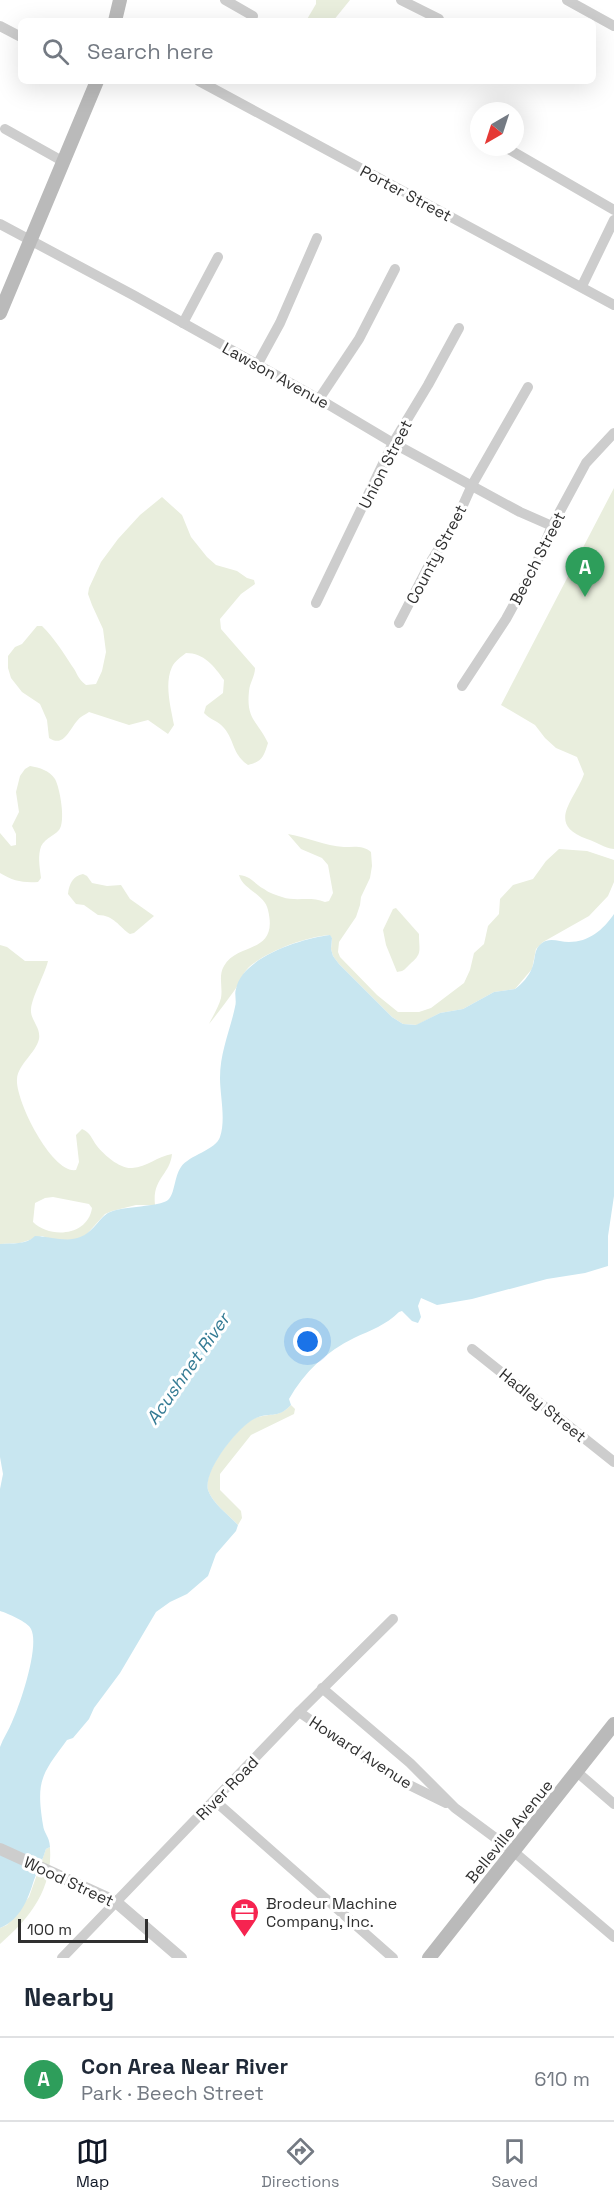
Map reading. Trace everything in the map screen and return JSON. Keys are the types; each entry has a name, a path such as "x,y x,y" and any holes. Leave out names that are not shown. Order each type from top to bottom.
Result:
{"main road":[{"path":"116,18 120,0"},
{"path":"0,313 96,84"},
{"name":"Belleville Avenue","path":"429,1958 614,1724"}],"street":[{"path":"225,0 253,16"},
{"path":"402,0 437,18"},
{"path":"567,0 614,26"},
{"path":"0,26 18,35"},
{"name":"Porter Street","path":"204,84 614,305"},
{"path":"5,129 64,162"},
{"path":"521,156 614,210"},
{"path":"582,286 614,220"},
{"name":"Lawson Avenue","path":"0,224 183,323 393,443 520,512 552,526"},
{"path":"256,365 280,323 317,238"},
{"path":"183,323 218,257"},
{"path":"319,399 359,339 395,269"},
{"name":"Union Street","path":"316,603 393,443 459,328"},
{"name":"County Street","path":"399,623 430,562 455,523 472,485 528,387"},
{"name":"Beech Street","path":"462,686 506,620 586,463 614,433"},
{"name":"Hadley Street","path":"471,1348 614,1462"},
{"name":"River Road","path":"62,1958 298,1712 393,1619"},
{"name":"Howard Avenue","path":"322,1688 410,1763 456,1808 513,1851 614,1937"},
{"name":"Howard Avenue","path":"298,1712 395,1778 456,1808"},
{"path":"577,1772 614,1804"},
{"path":"215,1801 393,1958"},
{"name":"Wood Street","path":"5,1851 116,1902 181,1958"}],"green space":[{"path":"316,0 350,0 335,18 308,18"},
{"path":"614,488 614,849 574,833 565,819 566,811 584,774 577,757 556,748 535,725 501,705"},
{"path":"162,497 182,515 191,537 207,557 216,565 237,571 254,580 255,584 241,594 220,619 221,629 255,668 249,691 249,708 268,743 262,758 253,764 248,765 243,761 224,728 204,713 206,706 223,693 224,680 212,665 198,655 186,653 172,667 168,688 174,725 168,734 148,720 129,725 89,712 77,721 64,738 55,741 49,738 47,720 40,704 22,692 11,678 8,656 37,626 42,626 58,645 81,680 86,685 96,684 102,671 106,652 103,629 88,594 89,588 101,562 118,539 140,515"},
{"path":"30,766 47,771 53,776 57,783 62,813 59,830 41,846 39,857 41,878 38,882 18,881 0,873 0,833 11,846 16,845 16,834 12,826 19,812 16,792 20,776"},
{"path":"288,834 337,846 362,847 371,852 370,878 361,897 356,917 339,942 338,952 340,957 377,995 398,1012 419,1012 431,1008 464,983 474,953 484,944 488,926 499,914 500,899 513,885 533,879 546,861 559,849 587,851 614,860 614,882 608,896 589,916 543,942 536,949 532,969 515,989 494,992 463,1009 440,1013 417,1025 403,1024 392,1017 339,964 333,956 332,938 329,935 287,946 257,961 249,967 209,1024 221,998 221,974 224,966 238,953 255,946 268,934 270,924 266,905 245,885 239,875 250,879 270,893 287,898 314,899 325,902 329,901 333,893 328,865 322,858 301,849"},
{"path":"83,874 92,883 107,886 121,885 130,899 154,916 130,934 112,919 98,915 84,905 76,904 68,894 74,879"},
{"path":"396,908 419,934 420,949 418,955 404,970 397,972 386,945 383,930 393,909"},
{"path":"0,945 7,947 25,961 48,961 31,1009 39,1039 20,1068 17,1079 28,1118 46,1149 66,1168 76,1170 79,1162 76,1135 82,1129 108,1157 127,1168 143,1166 172,1154 171,1161 156,1189 155,1205 136,1205 105,1214 86,1235 73,1241 54,1240 42,1236 20,1243 0,1244","holes":["53,1197 89,1204 92,1208 89,1217 76,1229 67,1232 49,1231 33,1222 35,1203 45,1198"]},
{"path":"291,1405 295,1409 294,1414 251,1435 220,1474 220,1490 241,1511 242,1518 238,1525 210,1495 208,1482 210,1472 231,1440 253,1419 277,1414"},
{"path":"50,1847 48,1876 37,1901 21,1924 0,1944 0,1928 7,1925 29,1897 46,1849"}],"water":[{"name":"Acushnet River","path":"614,914 614,1196 608,1236 608,1266 472,1299 437,1305 421,1298 418,1306 421,1317 418,1323 412,1321 402,1311 384,1324 344,1343 309,1371 289,1399 291,1405 286,1410 254,1419 239,1431 216,1461 208,1482 208,1490 213,1500 238,1525 236,1531 216,1554 208,1576 187,1594 156,1612 120,1673 94,1708 89,1719 73,1738 67,1740 51,1762 43,1779 40,1798 44,1828 50,1847 46,1849 23,1908 0,1928 0,1747 24,1690 31,1661 33,1637 29,1626 0,1611 0,1489 3,1474 0,1457 0,1244 23,1242 35,1236 73,1239 87,1233 110,1212 168,1200 181,1167 218,1142 223,1115 220,1068 236,1005 236,989 249,967 275,951 305,940 330,935 333,956 339,964 392,1017 403,1024 416,1025 440,1013 463,1009 494,992 515,989 529,974 539,945 551,940 569,942 583,940 600,930"}],"place":[{"name":"Con Area Near River","path":"585,597"},
{"name":"Brodeur Machine Company, Inc.","path":"245,1938"}]}
